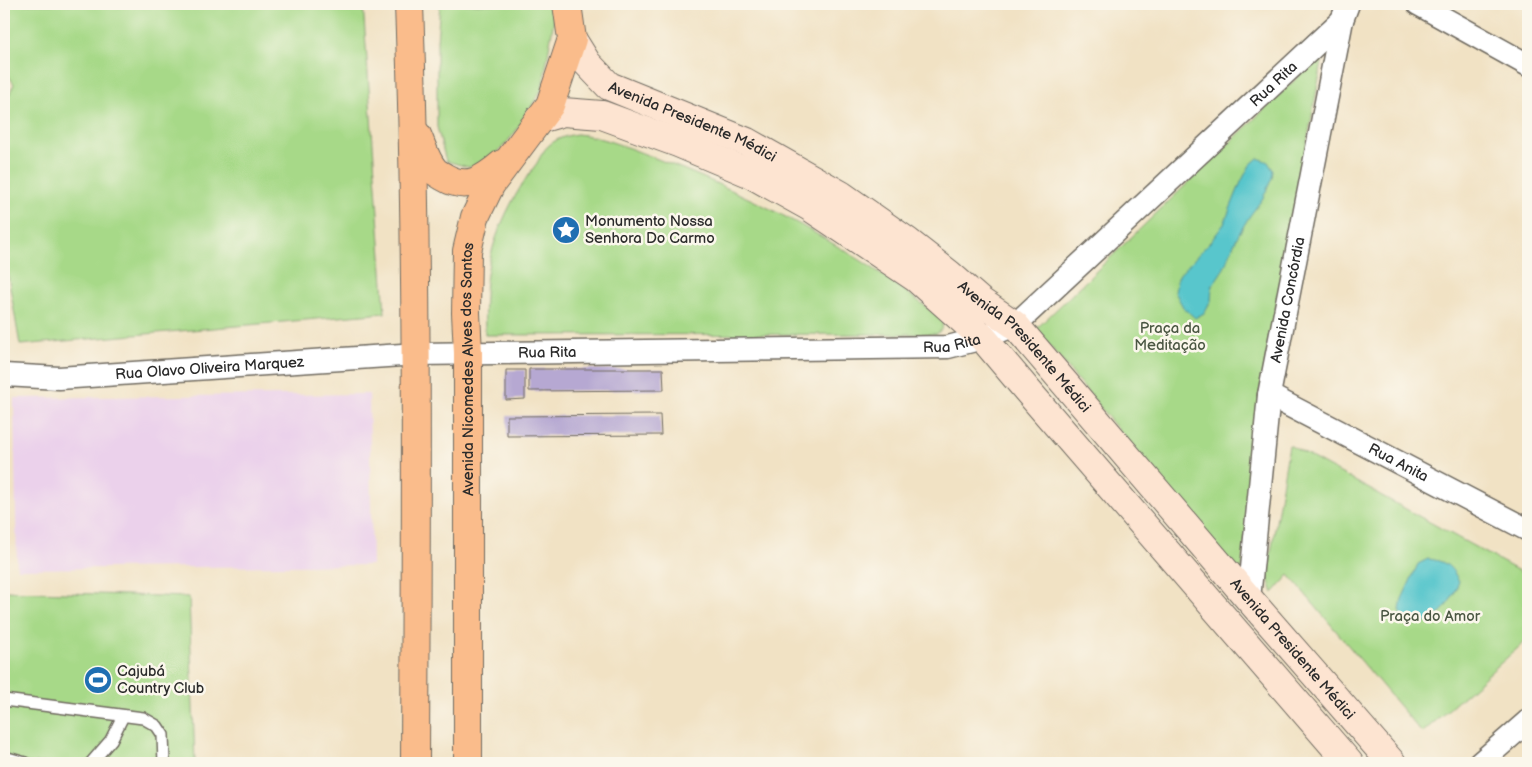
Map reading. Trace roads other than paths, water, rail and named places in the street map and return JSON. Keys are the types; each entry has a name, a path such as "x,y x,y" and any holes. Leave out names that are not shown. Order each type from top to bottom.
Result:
{"main road":[{"path":"409,4 417,354 415,763"},
{"name":"Avenida Nicomedes Alves dos Santos","path":"468,763 467,251 475,217 491,184 550,105 572,39 567,4"},
{"name":"Avenida Presidente Médici","path":"572,39 587,63 609,86 748,142 841,195 908,242 980,301 1015,325 1392,763"},
{"name":"Avenida Presidente Médici","path":"539,120 563,112 602,116 678,143 749,173 810,207 916,278 983,338 1349,763"},
{"path":"413,124 424,154 434,171 454,182 467,185 491,174 511,157"}],"street":[{"path":"1418,4 1528,65"},
{"name":"Rua Rita","path":"417,354 948,347 983,338 1015,325 1345,12"},
{"name":"Avenida Concórdia","path":"1249,599 1269,395 1345,12"},
{"name":"Rua Olavo Oliveira Marquez","path":"4,374 58,378 417,354"},
{"name":"Rua Anita","path":"1269,395 1528,530"},
{"path":"1480,763 1528,721"}],"lane":[{"path":"4,700 142,718 157,726 163,735 164,763"},
{"path":"91,763 111,740 123,716"},
{"path":"4,757 25,763"}],"water":[{"path":"1258,158 1268,162 1273,170 1272,178 1263,198 1237,237 1224,268 1212,286 1211,301 1204,313 1195,318 1183,307 1175,292 1178,276 1211,241 1224,224 1241,182 1250,165"},
{"path":"1428,559 1444,563 1450,568 1459,581 1457,588 1445,608 1427,622 1420,624 1404,621 1400,610 1402,599 1418,564"}],"place":[{"name":"Monumento Nossa Senhora Do Carmo","path":"566,230"},
{"name":"Cajubá Country Club","path":"98,680"}],"park label":[{"name":"Praça da Meditação","path":"1170,336"},
{"name":"Praça do Amor","path":"1430,616"}]}
